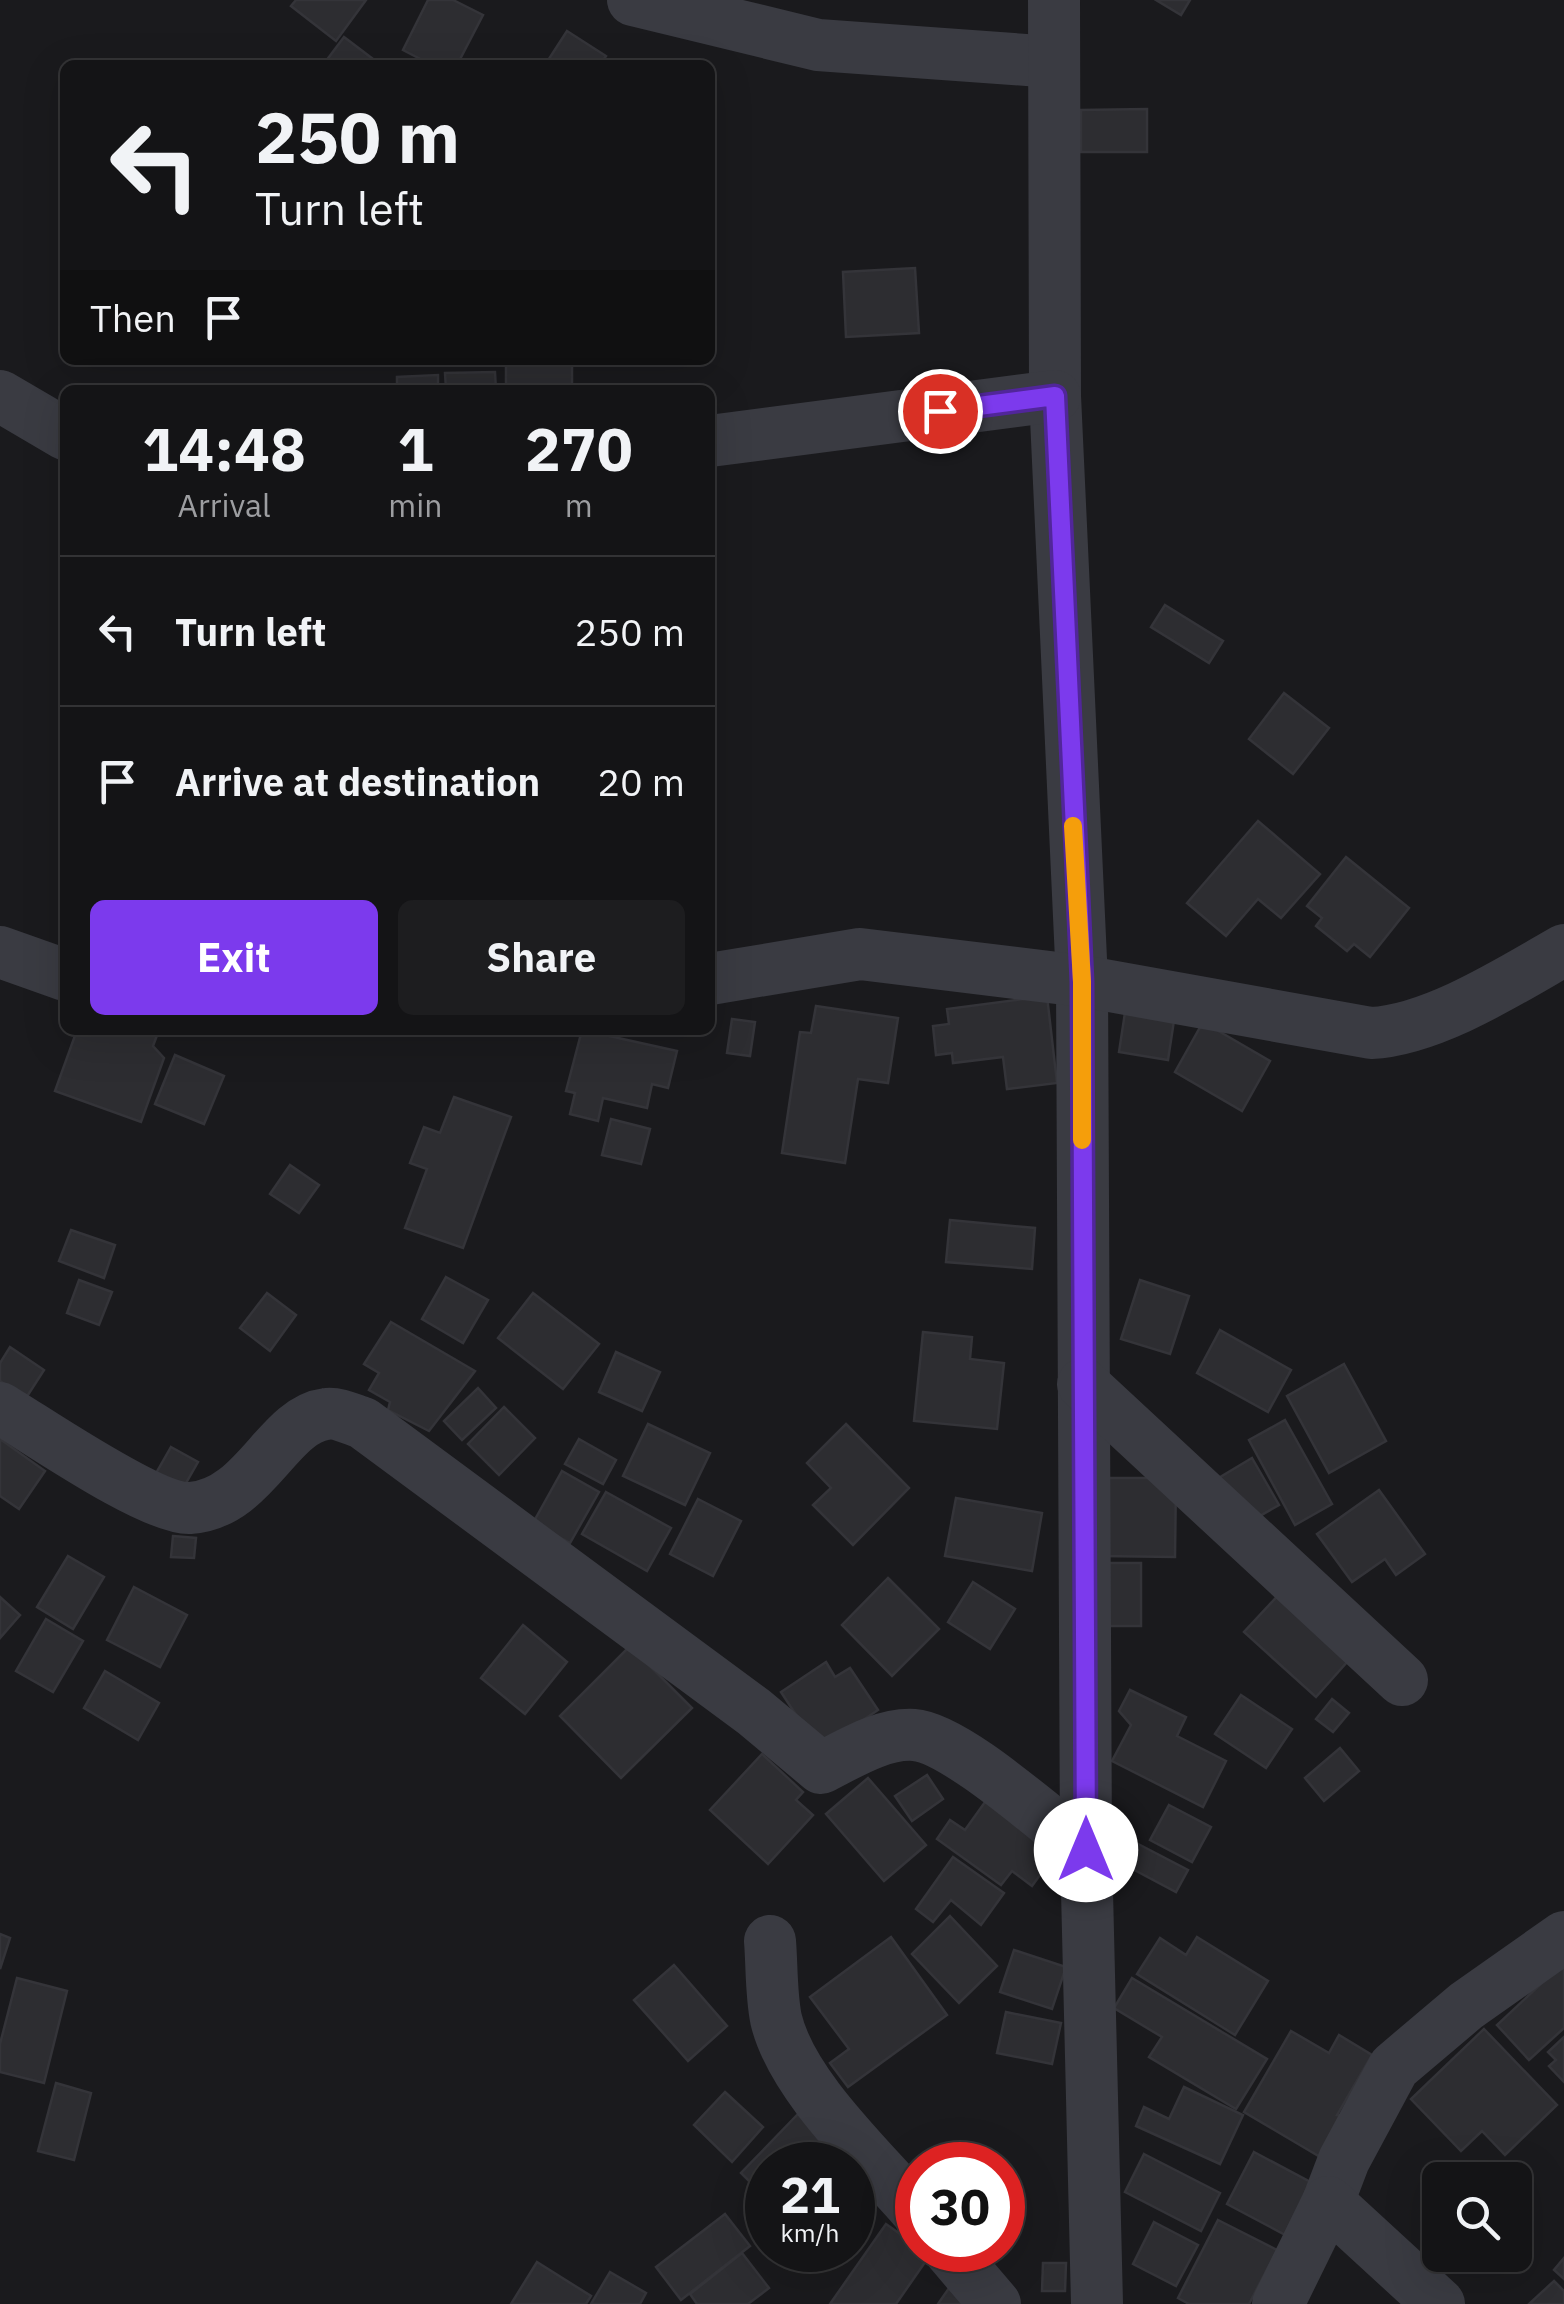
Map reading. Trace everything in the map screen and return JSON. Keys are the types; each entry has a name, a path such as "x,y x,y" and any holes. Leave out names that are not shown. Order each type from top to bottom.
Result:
{"street":[{"path":"633,0 818,44 1054,62"},
{"path":"1054,0 1055,396 1082,982 1086,1850 1097,2304"},
{"path":"0,396 60,431"},
{"path":"715,440 1055,396"},
{"path":"715,978 860,954 1082,982 1371,1034 1420,1022 1502,986 1564,950"},
{"path":"0,952 60,972"},
{"path":"1083,1384 1402,1680"},
{"path":"0,1408 87,1462 170,1505 190,1508 223,1500 305,1422 328,1413 363,1424 754,1712 821,1768 864,1746 916,1735 948,1746 1086,1850"},
{"path":"1278,2304 1344,2160 1394,2067 1466,2006 1564,1937"},
{"path":"770,1941 776,2020 798,2065 817,2096 895,2186"},
{"path":"1328,2202 1439,2304"},
{"path":"968,2272 995,2304"}],"building":[{"path":"296,0 366,0 336,41 291,6"},
{"path":"428,0 453,0 483,15 460,60 422,60 403,50"},
{"path":"1156,0 1190,0 1181,15"},
{"path":"567,31 606,56 603,60 548,60"},
{"path":"344,37 374,60 327,60"},
{"path":"1147,109 1147,152 1081,152 1081,110"},
{"path":"915,268 919,333 846,337 843,272"},
{"path":"506,365 572,365 572,385 506,385"},
{"path":"495,372 496,385 446,385 445,373"},
{"path":"438,375 438,385 397,385 397,377"},
{"path":"1165,605 1223,641 1209,663 1151,627"},
{"path":"1284,693 1329,728 1293,774 1249,739"},
{"path":"1258,821 1320,874 1281,918 1258,899 1226,936 1187,903"},
{"path":"1346,857 1409,908 1370,957 1354,944 1347,951 1316,926 1322,918 1307,906"},
{"path":"1047,996 1057,1083 1007,1089 1003,1057 953,1063 952,1053 936,1055 933,1026 949,1024 947,1009"},
{"path":"816,1006 898,1018 888,1083 858,1079 845,1163 782,1153 800,1032 811,1033"},
{"path":"1126,1006 1175,1014 1168,1060 1119,1052"},
{"path":"732,1019 755,1022 750,1056 727,1053"},
{"path":"1203,1022 1270,1061 1242,1111 1175,1072"},
{"path":"75,1035 157,1035 153,1046 164,1058 141,1122 55,1091"},
{"path":"581,1035 605,1035 677,1051 668,1088 652,1084 647,1108 603,1098 598,1121 570,1114 575,1093 566,1091"},
{"path":"175,1055 224,1076 204,1124 155,1104"},
{"path":"454,1097 511,1117 463,1248 405,1228 427,1169 410,1163 424,1127 440,1133"},
{"path":"611,1119 650,1129 641,1164 602,1155"},
{"path":"290,1165 319,1185 299,1213 270,1194"},
{"path":"950,1220 1035,1228 1032,1269 946,1262"},
{"path":"71,1230 115,1245 104,1278 59,1261"},
{"path":"446,1277 488,1300 463,1343 422,1319"},
{"path":"79,1280 112,1292 99,1325 67,1313"},
{"path":"1140,1280 1189,1296 1170,1354 1121,1339"},
{"path":"267,1293 296,1315 270,1351 240,1328"},
{"path":"533,1293 599,1344 563,1389 498,1338"},
{"path":"391,1322 475,1371 429,1431 388,1410 390,1402 369,1390 379,1373 364,1364"},
{"path":"1220,1330 1291,1370 1268,1412 1197,1373"},
{"path":"923,1332 972,1337 970,1359 1004,1363 997,1429 914,1421"},
{"path":"10,1347 44,1370 26,1398 0,1381 0,1363"},
{"path":"616,1352 660,1372 642,1411 599,1392"},
{"path":"1344,1364 1386,1441 1329,1473 1287,1396"},
{"path":"478,1388 496,1408 462,1440 444,1421"},
{"path":"504,1407 535,1438 499,1475 468,1444"},
{"path":"1285,1420 1332,1504 1295,1525 1249,1440"},
{"path":"648,1424 710,1453 685,1505 623,1476"},
{"path":"846,1424 909,1488 853,1545 813,1505 831,1488 807,1463"},
{"path":"0,1439 45,1471 19,1509 0,1496"},
{"path":"579,1439 616,1460 603,1484 565,1464"},
{"path":"171,1447 198,1462 182,1490 155,1475"},
{"path":"1252,1458 1279,1505 1244,1525 1217,1479"},
{"path":"562,1471 599,1492 570,1543 533,1523"},
{"path":"1101,1478 1176,1478 1175,1557 1101,1556"},
{"path":"1379,1490 1425,1554 1396,1575 1385,1559 1352,1582 1317,1534"},
{"path":"606,1492 671,1528 647,1571 582,1534"},
{"path":"956,1498 1042,1513 1032,1571 945,1556"},
{"path":"698,1499 741,1521 713,1576 670,1554"},
{"path":"173,1536 196,1538 194,1558 171,1557"},
{"path":"68,1556 104,1577 73,1629 37,1607"},
{"path":"1100,1563 1141,1563 1141,1626 1099,1626"},
{"path":"888,1578 939,1629 892,1676 842,1625"},
{"path":"973,1582 1015,1609 990,1649 948,1622"},
{"path":"134,1587 187,1615 160,1667 107,1640"},
{"path":"1284,1589 1355,1653 1316,1697 1244,1632"},
{"path":"0,1597 20,1615 0,1638"},
{"path":"46,1619 83,1641 53,1692 16,1671"},
{"path":"523,1625 567,1662 525,1714 481,1678"},
{"path":"630,1646 692,1708 621,1778 560,1716"},
{"path":"826,1662 835,1677 850,1668 878,1710 819,1750 781,1692"},
{"path":"105,1671 159,1703 138,1740 84,1708"},
{"path":"1130,1690 1186,1717 1177,1736 1226,1761 1203,1807 1112,1761 1131,1725 1119,1711"},
{"path":"1241,1695 1292,1729 1266,1768 1215,1734"},
{"path":"1332,1699 1349,1713 1333,1732 1316,1719"},
{"path":"1340,1748 1359,1771 1324,1801 1305,1778"},
{"path":"762,1754 803,1792 796,1800 813,1815 768,1864 710,1810"},
{"path":"927,1775 943,1799 912,1821 895,1796"},
{"path":"868,1778 926,1845 884,1881 826,1814"},
{"path":"985,1802 1052,1835 1040,1852 1051,1860 1032,1886 1012,1871 1001,1885 937,1839 950,1820 965,1830"},
{"path":"1169,1805 1211,1827 1192,1862 1150,1840"},
{"path":"1121,1835 1188,1870 1176,1892 1110,1857"},
{"path":"953,1857 1004,1893 981,1925 951,1900 933,1922 916,1909"},
{"path":"950,1916 997,1966 959,2003 912,1954"},
{"path":"0,1934 10,1938 0,1969"},
{"path":"891,1937 947,2015 848,2087 830,2063 849,2049 810,1997"},
{"path":"1197,1937 1268,1981 1235,2035 1137,1974 1160,1938 1186,1955"},
{"path":"1014,1950 1066,1967 1052,2009 1000,1992"},
{"path":"674,1965 727,2026 688,2061 634,2000"},
{"path":"1560,1966 1564,1970 1564,2028 1529,2060 1497,2025"},
{"path":"17,1978 67,1991 44,2083 0,2072 0,2044"},
{"path":"1132,1978 1267,2059 1236,2109 1149,2057 1162,2037 1114,2008"},
{"path":"1006,2012 1061,2023 1052,2064 997,2053"},
{"path":"1484,2029 1557,2105 1505,2155 1482,2131 1461,2151 1411,2099"},
{"path":"1291,2031 1329,2053 1339,2035 1372,2055 1337,2115 1352,2118 1327,2161 1244,2112"},
{"path":"1564,2037 1564,2082 1549,2066 1556,2060 1548,2052"},
{"path":"56,2083 91,2093 74,2160 38,2151"},
{"path":"1184,2087 1243,2115 1220,2164 1136,2126 1144,2107 1169,2119"},
{"path":"725,2092 763,2127 750,2142 745,2142 732,2162 694,2125"},
{"path":"798,2114 827,2142 771,2142"},
{"path":"1254,2152 1318,2186 1291,2238 1227,2204"},
{"path":"1144,2154 1220,2193 1201,2231 1125,2192"},
{"path":"725,2214 745,2240 745,2250 681,2300 656,2267"},
{"path":"1218,2220 1277,2250 1249,2304 1189,2304 1178,2298"},
{"path":"1154,2222 1198,2245 1176,2286 1133,2264"},
{"path":"886,2224 895,2230 895,2272 918,2272 896,2304 830,2304 852,2272 875,2272 875,2240"},
{"path":"742,2253 745,2272 757,2272 769,2288 748,2304 697,2304 690,2294"},
{"path":"1564,2258 1564,2279 1554,2270"},
{"path":"537,2262 591,2296 586,2304 511,2304"},
{"path":"1043,2263 1066,2263 1065,2291 1042,2291"},
{"path":"610,2272 646,2293 640,2304 591,2304"},
{"path":"1554,2281 1564,2291 1564,2304 1529,2304"},
{"path":"949,2288 967,2304 938,2304"}],"slow traffic":[{"path":"1073,826 1082,982 1082,1140"}],"route":[{"path":"940,411 1055,396 1082,982 1086,1850"}]}
